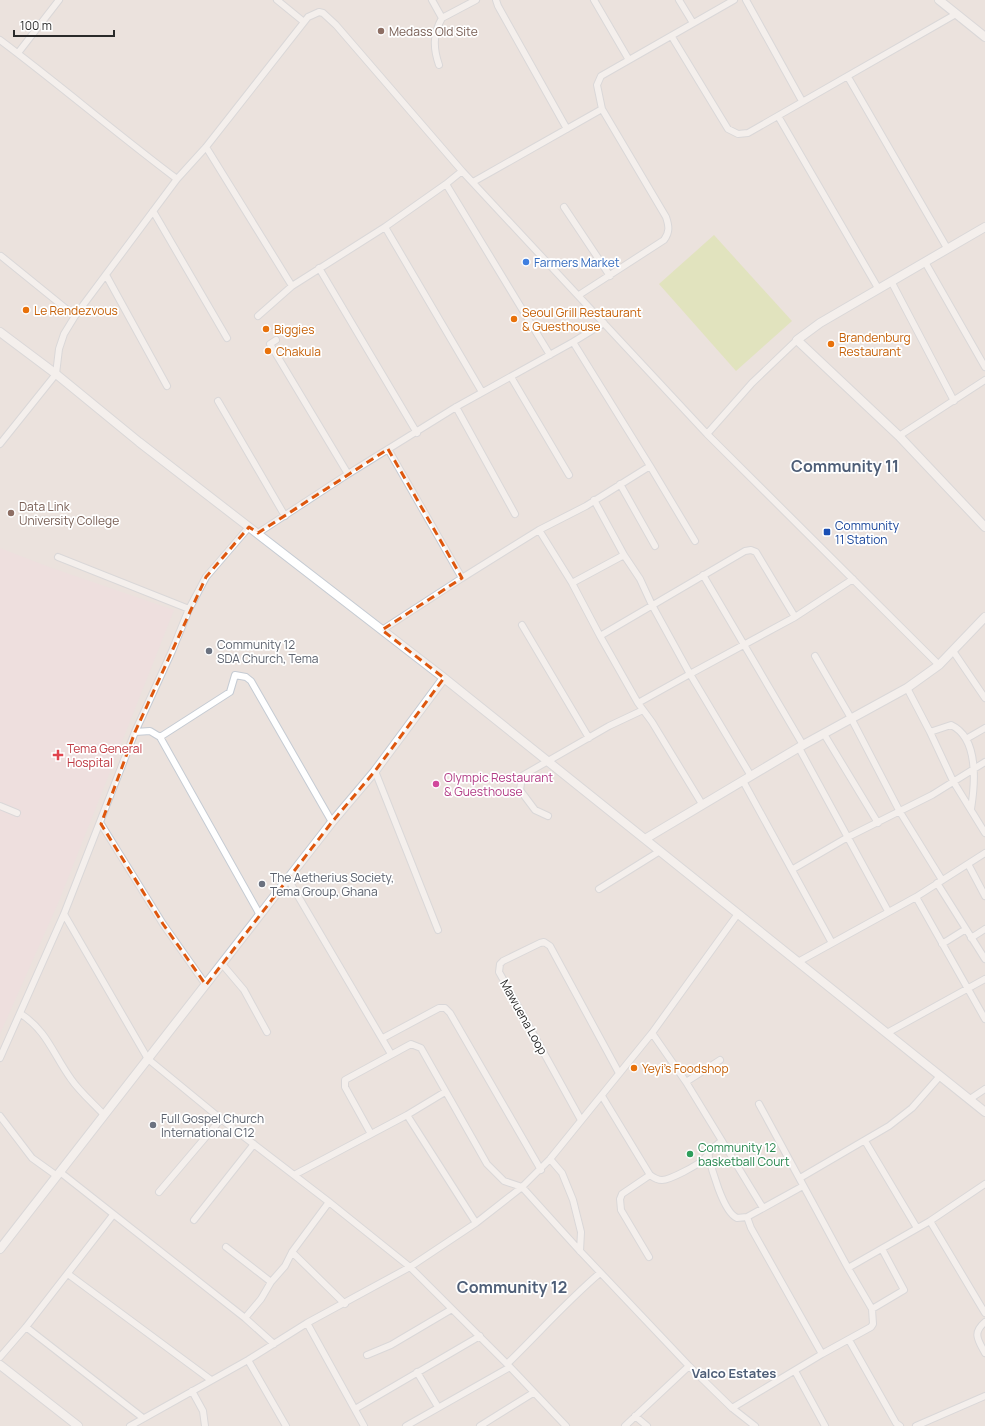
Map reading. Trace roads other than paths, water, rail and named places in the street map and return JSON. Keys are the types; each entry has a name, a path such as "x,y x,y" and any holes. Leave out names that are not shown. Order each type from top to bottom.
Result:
{"street":[{"path":"18,53 59,0"},
{"path":"276,0 304,22"},
{"path":"432,0 442,18"},
{"path":"439,65 435,46 436,30 442,18 476,0"},
{"path":"496,0 567,129"},
{"path":"594,0 629,60"},
{"path":"680,0 693,23"},
{"path":"579,295 664,240 668,235 669,228 666,217 602,109 597,85 601,76 672,37 693,23 734,0"},
{"path":"746,0 802,102"},
{"path":"939,0 985,37"},
{"path":"0,444 56,374 59,349 64,334 75,316 153,211 177,179 206,147 308,17 317,12 323,13 328,16 462,171 707,434 939,665"},
{"path":"672,37 728,128 738,134 748,133 956,14"},
{"path":"0,40 70,93 116,133 177,179"},
{"path":"848,77 947,248"},
{"path":"473,182 602,109"},
{"path":"778,116 878,288"},
{"path":"206,147 292,286"},
{"path":"258,316 292,286 385,227 462,171"},
{"path":"446,184 550,355"},
{"path":"564,207 610,276"},
{"path":"153,211 227,338"},
{"path":"385,227 482,392"},
{"path":"707,434 752,384 797,340 820,323 878,288 985,227"},
{"path":"0,256 75,316"},
{"path":"925,262 985,367"},
{"path":"319,268 417,433"},
{"path":"106,276 167,386"},
{"path":"891,281 954,401"},
{"path":"258,533 348,474 417,433 456,407 573,342 604,323"},
{"path":"0,332 56,374 139,442 444,678 985,1112"},
{"path":"276,340 270,344 348,474"},
{"path":"797,340 899,436 985,527"},
{"path":"573,342 695,541"},
{"path":"511,377 569,475"},
{"path":"899,436 985,380"},
{"path":"218,401 285,516"},
{"path":"456,407 515,514"},
{"path":"388,449 462,578"},
{"path":"382,630 539,530 594,500 650,466"},
{"path":"620,484 655,546"},
{"path":"594,500 624,555 640,579 652,605 690,674 751,776"},
{"path":"0,1058 21,1014 64,914 135,732 172,651 189,609 206,577 249,527"},
{"path":"539,530 572,583 642,710 652,722 702,804"},
{"path":"600,636 745,551 751,550 756,552 795,617"},
{"path":"572,583 624,555"},
{"path":"58,557 189,609"},
{"path":"703,575 801,746 888,911"},
{"path":"638,703 743,644 795,617 853,579"},
{"path":"645,839 801,746 907,688 939,665 985,617"},
{"path":"522,625 589,738"},
{"path":"953,651 985,698"},
{"path":"815,656 851,718 900,812 985,960"},
{"path":"160,737 230,692 235,675 246,676 251,681 332,822"},
{"path":"0,1249 332,822 375,771 444,678"},
{"path":"907,688 953,781 985,833"},
{"path":"548,816 535,810 520,790 522,776 642,710"},
{"path":"930,732 951,725 958,728 966,739 974,768 974,789 971,809"},
{"path":"966,739 985,728"},
{"path":"135,732 150,731 160,737 260,915"},
{"path":"824,734 878,823"},
{"path":"793,869 848,837 932,795 985,762"},
{"path":"375,771 438,930"},
{"path":"743,781 793,869 832,943"},
{"path":"0,806 17,813"},
{"path":"100,824 163,924 206,985"},
{"path":"599,889 660,851"},
{"path":"798,962 888,911 916,897 985,853"},
{"path":"968,864 985,896"},
{"path":"288,879 391,1054"},
{"path":"916,897 985,1019"},
{"path":"64,914 148,1059 220,1119 329,1202 410,1267 480,1336 566,1426"},
{"path":"130,1426 248,1360 307,1323 345,1304 410,1267 476,1224 522,1187 550,1159 602,1096 652,1033 738,915"},
{"path":"942,944 966,929"},
{"path":"971,938 985,929"},
{"name":"Mawuena Loop","path":"581,1120 499,972 500,964 503,961 540,943 544,942 550,946 619,1073"},
{"path":"222,964 244,990 267,1032"},
{"path":"886,1033 968,990 985,979"},
{"path":"382,1038 439,1008 445,1008 450,1013 540,1170"},
{"path":"21,1014 33,1022 43,1033 77,1087 104,1114"},
{"path":"652,1033 686,1082 763,1208"},
{"path":"371,1134 345,1087 345,1080 411,1044 421,1048 487,1164 504,1181 522,1187 600,1273 690,1366 732,1408 755,1426"},
{"path":"686,1082 720,1060"},
{"path":"800,1178 889,1126 912,1108 940,1076"},
{"path":"970,1099 985,1089"},
{"path":"294,1175 407,1115 445,1092"},
{"path":"602,1096 650,1175 656,1179 663,1180 674,1176 698,1163 714,1145 722,1141"},
{"path":"732,1408 822,1354 871,1327 874,1318 872,1309 848,1268 759,1104"},
{"path":"407,1115 476,1224"},
{"path":"0,1116 32,1158 58,1174 114,1215 245,1318 274,1344"},
{"path":"159,1192 220,1119"},
{"path":"865,1141 917,1228"},
{"path":"194,1220 254,1144"},
{"path":"708,1153 718,1188 731,1213 737,1218 747,1217 803,1186"},
{"path":"550,1159 562,1173 573,1200 581,1232 580,1251"},
{"path":"649,1258 621,1210 620,1204 622,1194 650,1175"},
{"path":"848,1268 930,1221 985,1184"},
{"path":"245,1318 261,1299 271,1282 285,1266 292,1252 329,1202"},
{"path":"0,1357 26,1327 114,1215"},
{"path":"747,1217 751,1228 822,1354"},
{"path":"930,1221 985,1313"},
{"path":"226,1247 271,1282"},
{"path":"872,1309 904,1290 882,1249"},
{"path":"292,1252 345,1304"},
{"path":"406,1426 508,1366 574,1295 600,1273"},
{"path":"68,1274 211,1380"},
{"path":"367,1354 391,1345 452,1309"},
{"path":"985,1322 978,1329 977,1336 985,1353"},
{"path":"307,1323 364,1426"},
{"path":"26,1327 143,1418"},
{"path":"355,1408 480,1336"},
{"path":"849,1340 896,1423 900,1426"},
{"path":"248,1360 286,1426"},
{"path":"0,1365 78,1426"},
{"path":"625,1426 690,1366"},
{"path":"794,1371 825,1426"},
{"path":"417,1372 438,1407"},
{"path":"192,1392 203,1411 205,1426"},
{"path":"480,1426 533,1393"},
{"path":"916,1426 985,1396"},
{"path":"635,1416 647,1426"}],"place":[{"name":"Medass Old Site","path":"381,31"},
{"name":"Farmers Market","path":"526,262"},
{"name":"Le Rendezvous","path":"26,310"},
{"name":"Seoul Grill Restaurant & Guesthouse","path":"514,319"},
{"name":"Biggies","path":"266,329"},
{"name":"Brandenburg Restaurant","path":"831,344"},
{"name":"Chakula","path":"268,351"},
{"name":"Data Link University College","path":"11,513"},
{"name":"Community 11 Station","path":"827,532"},
{"name":"Community 12 SDA Church, Tema","path":"209,651"},
{"name":"Tema General Hospital","path":"58,755"},
{"name":"Olympic Restaurant & Guesthouse","path":"436,784"},
{"name":"The Aetherius Society, Tema Group, Ghana","path":"262,884"},
{"name":"Yeyi's Foodshop","path":"634,1068"},
{"name":"Full Gospel Church International C12","path":"153,1125"},
{"name":"Community 12 basketball Court","path":"690,1154"}],"district":[{"name":"Community 11","path":"845,466"},
{"name":"Community 12","path":"512,1287"},
{"name":"Valco Estates","path":"734,1373"}]}
